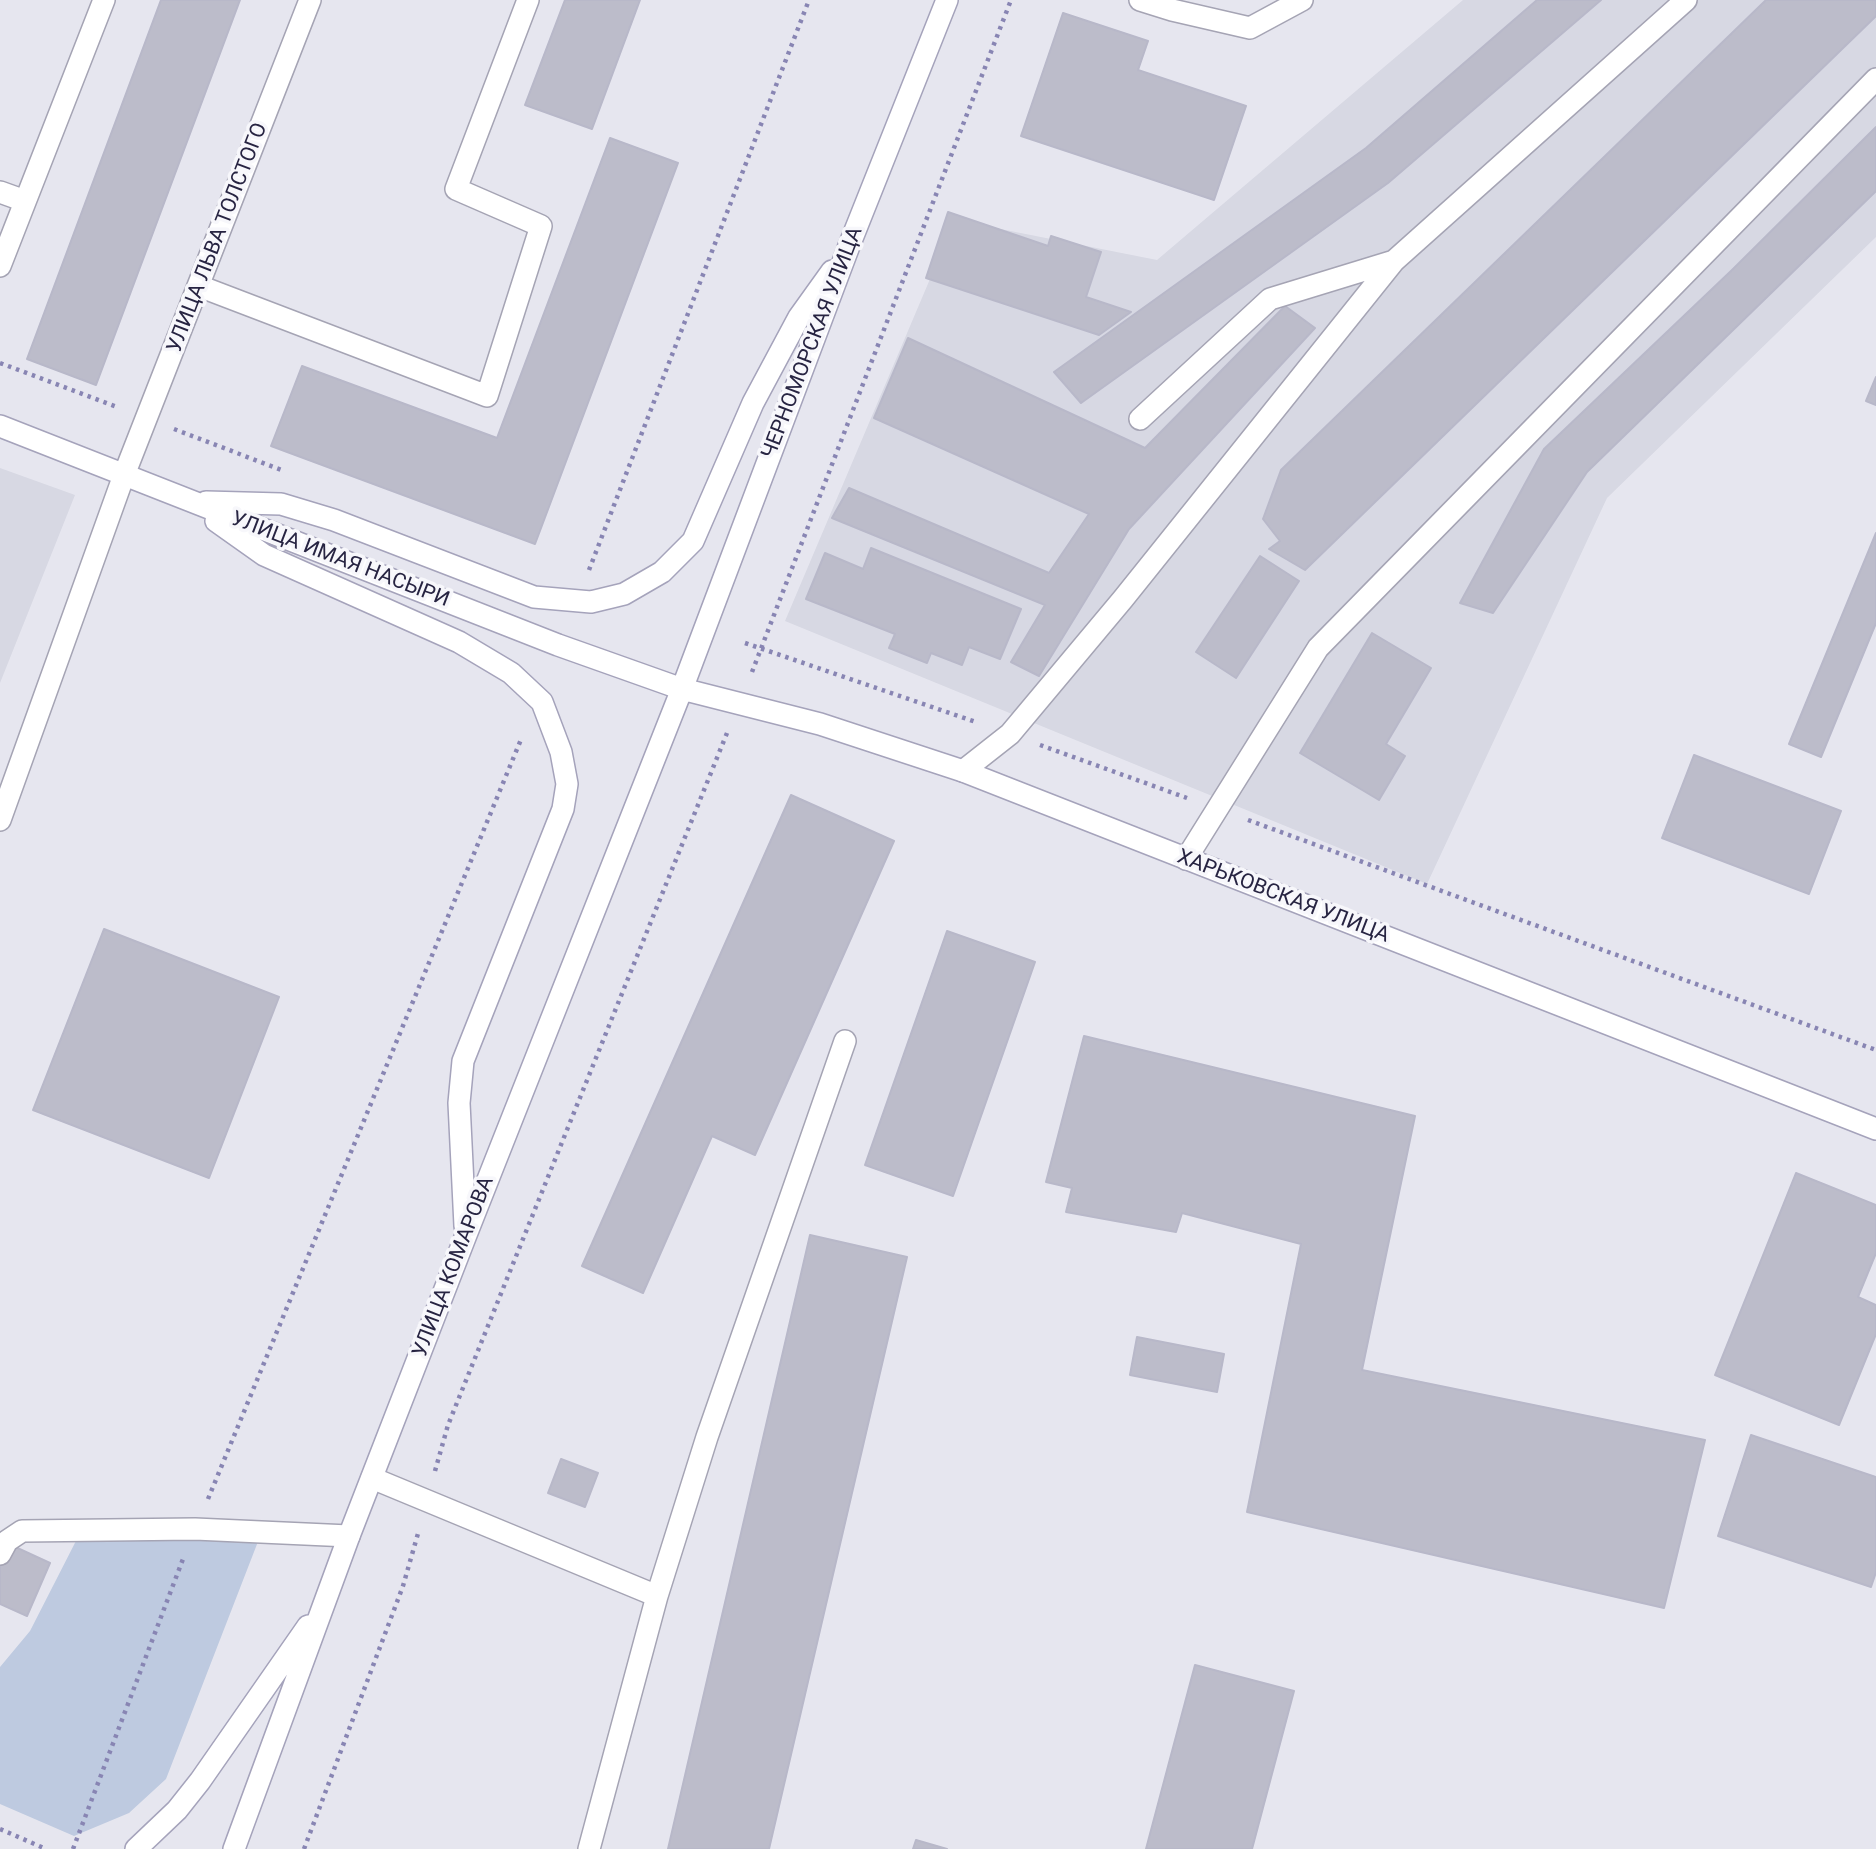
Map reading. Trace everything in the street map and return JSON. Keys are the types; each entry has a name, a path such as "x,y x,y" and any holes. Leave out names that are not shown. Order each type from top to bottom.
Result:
{"street":[{"path":"0,265 104,0"},
{"name":"УЛИЦА ЛЬВА ТОЛСТОГО","path":"0,820 124,475 310,0"},
{"path":"199,286 488,396 541,226 456,189 528,0"},
{"name":"ЧЕРНОМОРСКАЯ УЛИЦА","path":"682,689 849,246 947,0"},
{"path":"1140,0 1250,28 1302,0"},
{"path":"962,771 1010,734 1123,600 1394,261 1686,0"},
{"path":"1186,859 1318,648 1876,79"},
{"path":"0,192 25,201"},
{"path":"189,501 281,504 334,520 534,597 591,602 624,594 662,572 693,541 760,391 799,317 849,246"},
{"path":"1140,419 1270,299 1394,261"},
{"name":"УЛИЦА ИМАЯ НАСЫРИ","path":"0,426 558,645 682,689"},
{"path":"189,501 264,555 459,642 510,673 542,702 561,752 567,784 564,809 463,1061 459,1103 466,1235"},
{"name":"ХАРЬКОВСКАЯ УЛИЦА","path":"682,689 820,724 962,771 1876,1129"},
{"name":"УЛИЦА КОМАРОВА","path":"234,1849 349,1536 682,689"},
{"path":"589,1849 657,1596 707,1437 845,1041"},
{"path":"372,1478 657,1596"},
{"path":"0,1554 7,1541 22,1531 195,1529 349,1536"},
{"path":"136,1849 177,1811 200,1781 325,1602"}],"path":[{"path":"588,573 809,0"},
{"path":"752,672 1012,0"},
{"path":"745,643 1010,734 1876,1050"},
{"path":"304,1849 403,1586 448,1426 727,733"},
{"path":"73,1849 195,1529 523,734"},
{"path":"0,1829 46,1849"}],"shaded area":[{"path":"1463,0 1876,0 1876,237 1607,498 1427,884 785,621 955,220 1157,260"},
{"path":"0,468 75,495 0,683"},
{"path":"79,1535 259,1539 166,1779 129,1813 74,1836 0,1804 0,1667 30,1631"}],"building":[{"path":"161,0 240,0 96,385 27,359"},
{"path":"565,0 640,0 592,129 525,105"},
{"path":"1537,0 1601,0 1388,183 1081,403 1054,372 1366,148"},
{"path":"1766,0 1876,0 1876,16 1305,570 1269,549 1280,541 1263,519 1281,470"},
{"path":"1063,13 1148,41 1138,70 1246,106 1214,200 1021,136"},
{"path":"1876,127 1876,191 1587,472 1493,613 1460,603 1544,449 1732,270"},
{"path":"610,138 678,163 535,544 271,446 302,366 497,438"},
{"path":"948,212 1048,246 1051,236 1101,252 1086,297 1131,312 1099,335 926,278"},
{"path":"1285,306 1315,328 1129,529 1039,676 1011,662 1045,605 832,518 849,488 1049,573 1089,514 874,418 908,338 1145,448"},
{"path":"1876,377 1876,405 1866,401"},
{"path":"1876,533 1876,623 1821,757 1789,744"},
{"path":"871,548 1021,609 1000,659 969,647 962,665 931,653 927,663 889,648 895,634 806,599 825,553 863,569"},
{"path":"1260,556 1299,581 1236,678 1196,652"},
{"path":"1372,633 1431,668 1386,744 1405,756 1379,800 1300,753"},
{"path":"1694,755 1841,811 1809,894 1662,838"},
{"path":"791,795 894,841 755,1155 712,1136 643,1293 582,1266"},
{"path":"104,929 279,997 209,1178 33,1110"},
{"path":"947,931 1035,962 953,1196 865,1165"},
{"path":"1084,1036 1415,1116 1362,1370 1705,1440 1664,1608 1247,1512 1301,1244 1182,1213 1176,1232 1066,1212 1072,1188 1046,1182"},
{"path":"1796,1173 1876,1205 1876,1253 1858,1297 1876,1305 1876,1334 1839,1425 1715,1375"},
{"path":"810,1235 907,1257 769,1849 668,1849"},
{"path":"1137,1337 1224,1354 1217,1392 1130,1375"},
{"path":"1751,1435 1876,1477 1876,1572 1871,1587 1718,1536"},
{"path":"561,1459 598,1473 585,1507 548,1493"},
{"path":"0,1540 50,1563 27,1616 0,1604"},
{"path":"1195,1665 1294,1691 1252,1849 1146,1849"},
{"path":"916,1840 947,1849 913,1849"}]}
